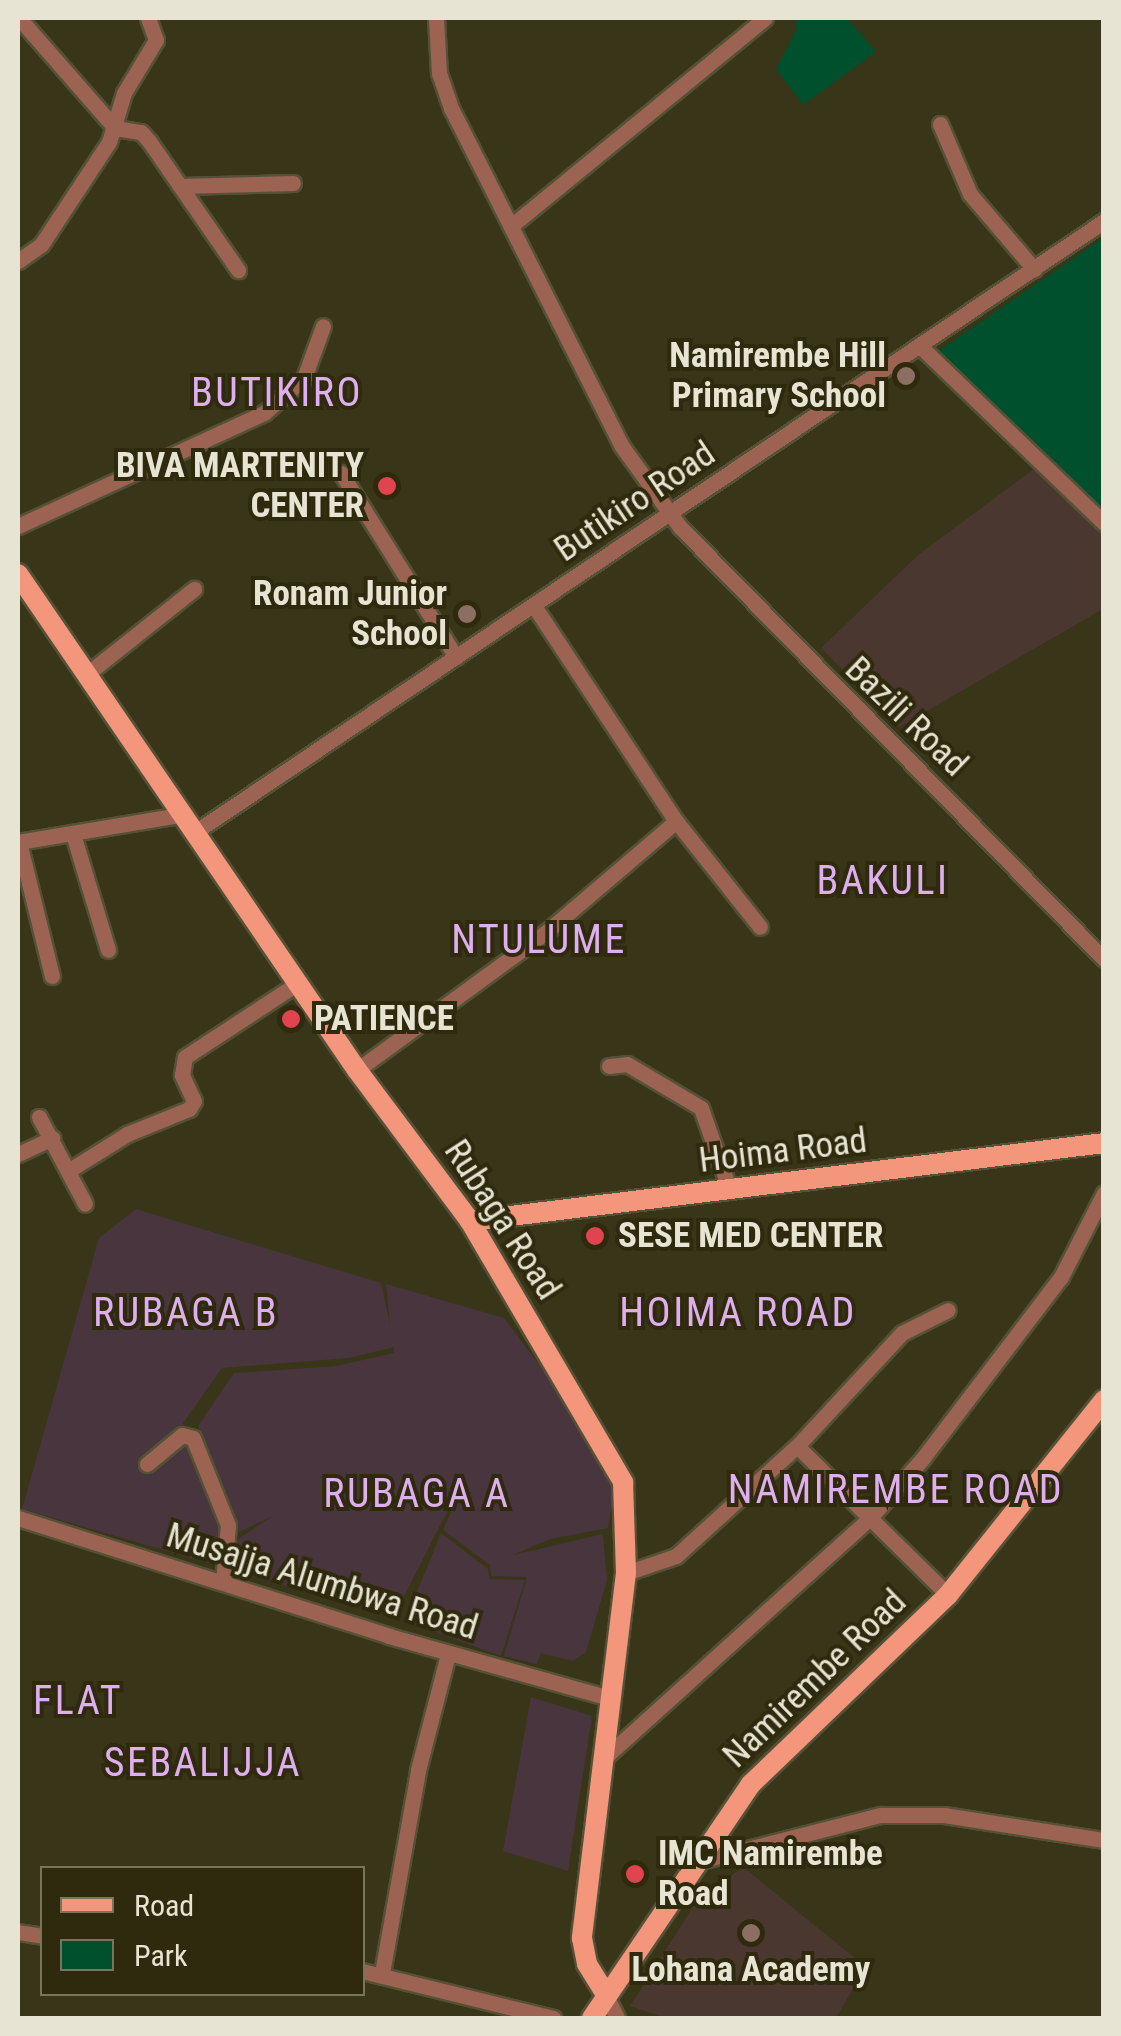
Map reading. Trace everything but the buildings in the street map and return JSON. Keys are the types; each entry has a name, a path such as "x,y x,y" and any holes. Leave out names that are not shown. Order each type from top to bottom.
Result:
{"main road":[{"name":"Rubaga Road","path":"18,574 192,822 357,1070 470,1221 623,1482 626,1573 582,1938 587,1964 606,1993"},
{"name":"Hoima Road","path":"470,1221 1104,1144"},
{"name":"Namirembe Road","path":"592,2018 694,1863 773,1758 948,1594 1104,1400"}],"street":[{"path":"19,18 114,128 140,132 238,270"},
{"path":"18,262 40,246 114,128 124,93 156,40 148,18"},
{"name":"Bazili Road","path":"436,18 444,91 621,444 671,514 823,679 1104,958"},
{"path":"510,226 765,18"},
{"path":"940,124 970,194 1034,268"},
{"path":"180,186 293,183"},
{"name":"Butikiro Road","path":"18,842 192,822 534,606 1104,221"},
{"path":"18,526 264,413 304,378 323,326"},
{"path":"921,347 1104,523"},
{"path":"341,473 456,657"},
{"path":"87,674 194,589"},
{"path":"534,606 676,821 760,927"},
{"path":"357,1070 544,933 676,821"},
{"path":"72,834 108,950"},
{"path":"18,842 52,976"},
{"path":"71,1168 127,1134 189,1110 194,1101 182,1076 186,1058 298,983"},
{"path":"609,1066 627,1064 701,1108 730,1191"},
{"path":"40,1117 71,1168 85,1204"},
{"path":"18,1154 52,1138"},
{"path":"602,1760 868,1520 1061,1277 1104,1193"},
{"path":"626,1573 676,1556 797,1446 902,1333 920,1330 948,1310"},
{"path":"146,1464 182,1436 193,1438 228,1525 223,1583"},
{"path":"797,1446 868,1520 948,1594"},
{"name":"Musajja Alumbwa Road","path":"18,1518 448,1654 609,1698"},
{"path":"382,1973 418,1770 448,1654"},
{"path":"694,1863 825,1826 892,1815 944,1815 1104,1840"},
{"path":"365,1971 552,2018"},
{"path":"606,1993 617,2018"}],"shaded area":[{"path":"1038,466 1103,527 1103,609 899,727 821,648 918,555"},
{"path":"136,1209 381,1283 390,1324 386,1284 504,1318 562,1395 615,1488 608,1528 550,1539 513,1555 603,1534 607,1580 586,1652 573,1661 541,1653 537,1664 504,1656 527,1577 491,1576 490,1565 443,1530 451,1512 432,1494 447,1512 395,1614 230,1571 232,1543 273,1516 239,1532 198,1426 234,1373 336,1366 394,1353 394,1347 349,1358 222,1368 183,1423 222,1517 222,1567 22,1509 99,1238"},
{"path":"441,1533 488,1569 489,1579 525,1580 501,1656 405,1621"},
{"path":"531,1697 592,1716 568,1871 503,1851"},
{"name":"Lohana Academy","path":"743,1867 866,1967 836,2018 666,2018 630,2006 698,1899"}],"green space":[{"path":"794,18 847,18 876,52 803,105 776,69 797,28"},
{"path":"1103,238 1103,512 938,351"}],"place":[{"name":"Namirembe Hill Primary School","path":"906,376"},
{"name":"BIVA MARTENITY CENTER","path":"387,486"},
{"name":"Ronam Junior School","path":"467,614"},
{"name":"PATIENCE","path":"291,1019"},
{"name":"SESE MED CENTER","path":"595,1236"},
{"name":"IMC Namirembe Road","path":"635,1874"},
{"name":"Lohana Academy","path":"751,1933"}],"district":[{"name":"BUTIKIRO","path":"277,393"},
{"name":"BAKULI","path":"883,881"},
{"name":"NTULUME","path":"539,940"},
{"name":"RUBAGA B","path":"186,1313"},
{"name":"HOIMA ROAD","path":"738,1313"},
{"name":"NAMIREMBE ROAD","path":"896,1490"},
{"name":"RUBAGA A","path":"417,1494"},
{"name":"FLAT","path":"78,1701"},
{"name":"SEBALIJJA","path":"203,1763"}]}
